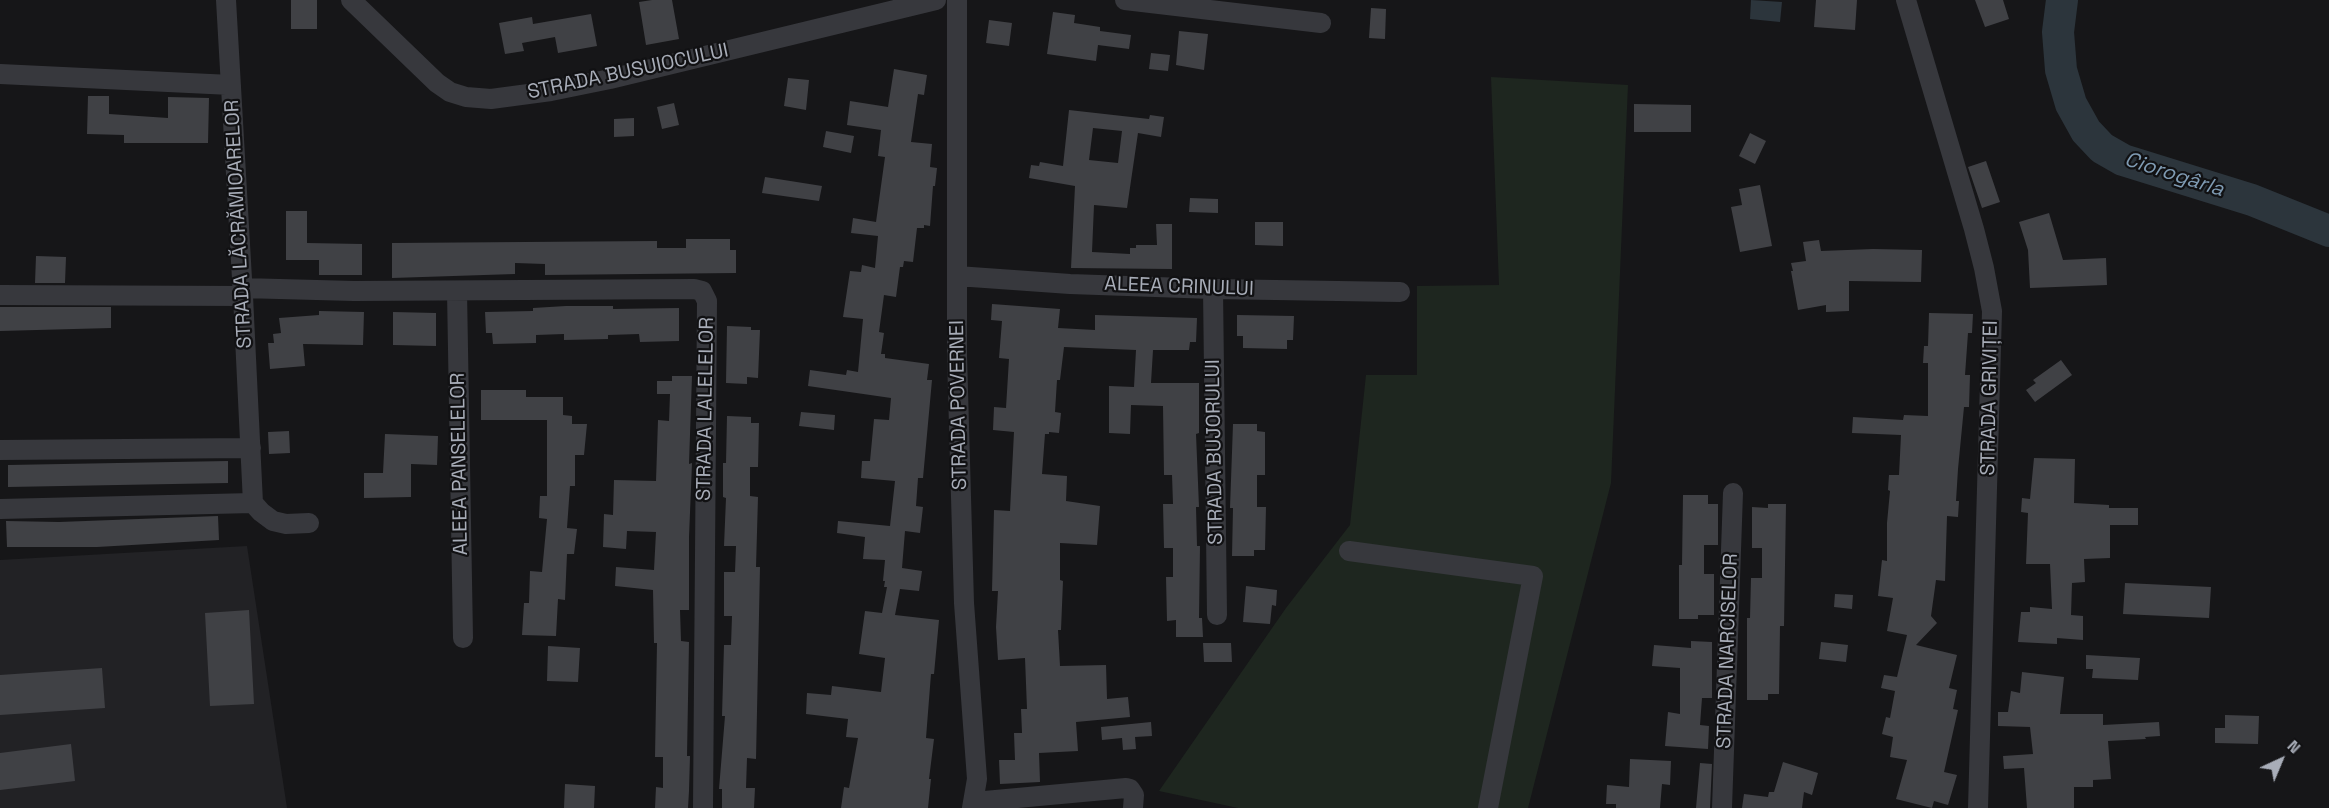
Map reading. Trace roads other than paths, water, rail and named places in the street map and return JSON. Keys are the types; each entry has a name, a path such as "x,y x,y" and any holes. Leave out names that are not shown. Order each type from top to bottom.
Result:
{"street":[{"name":"STRADA LĂCRĂMIOARELOR","path":"226,0 253,503"},
{"name":"STRADA BUSUIOCULUI","path":"351,0 436,83 450,92 466,97 491,99 551,91 610,79 936,0"},
{"name":"STRADA POVERNEI","path":"957,0 957,276 964,591 976,767 973,805"},
{"path":"1125,0 1321,23"},
{"name":"STRADA GRIVIȚEI","path":"1906,0 1979,249 1992,311 1978,808"},
{"path":"0,74 231,85"},
{"name":"ALEEA CRINULUI","path":"957,276 1070,284 1400,292"},
{"name":"STRADA LALELELOR","path":"0,295 694,289 702,291 707,301 703,808"},
{"name":"STRADA BUJORULUI","path":"1213,289 1217,615"},
{"name":"ALEEA PANSELELOR","path":"457,291 463,638"},
{"path":"0,450 251,448"},
{"name":"STRADA NARCISELOR","path":"1722,808 1733,493"},
{"path":"0,510 253,503 273,521 286,524 309,523"},
{"path":"1349,551 1533,576 1488,808"},
{"path":"973,805 1126,788 1130,789 1134,795 1133,808"}],"waterway":[{"name":"Ciorogârla","path":"2062,0 2058,32 2061,70 2071,104 2086,131 2102,148 2123,160 2252,200 2329,231"}]}
